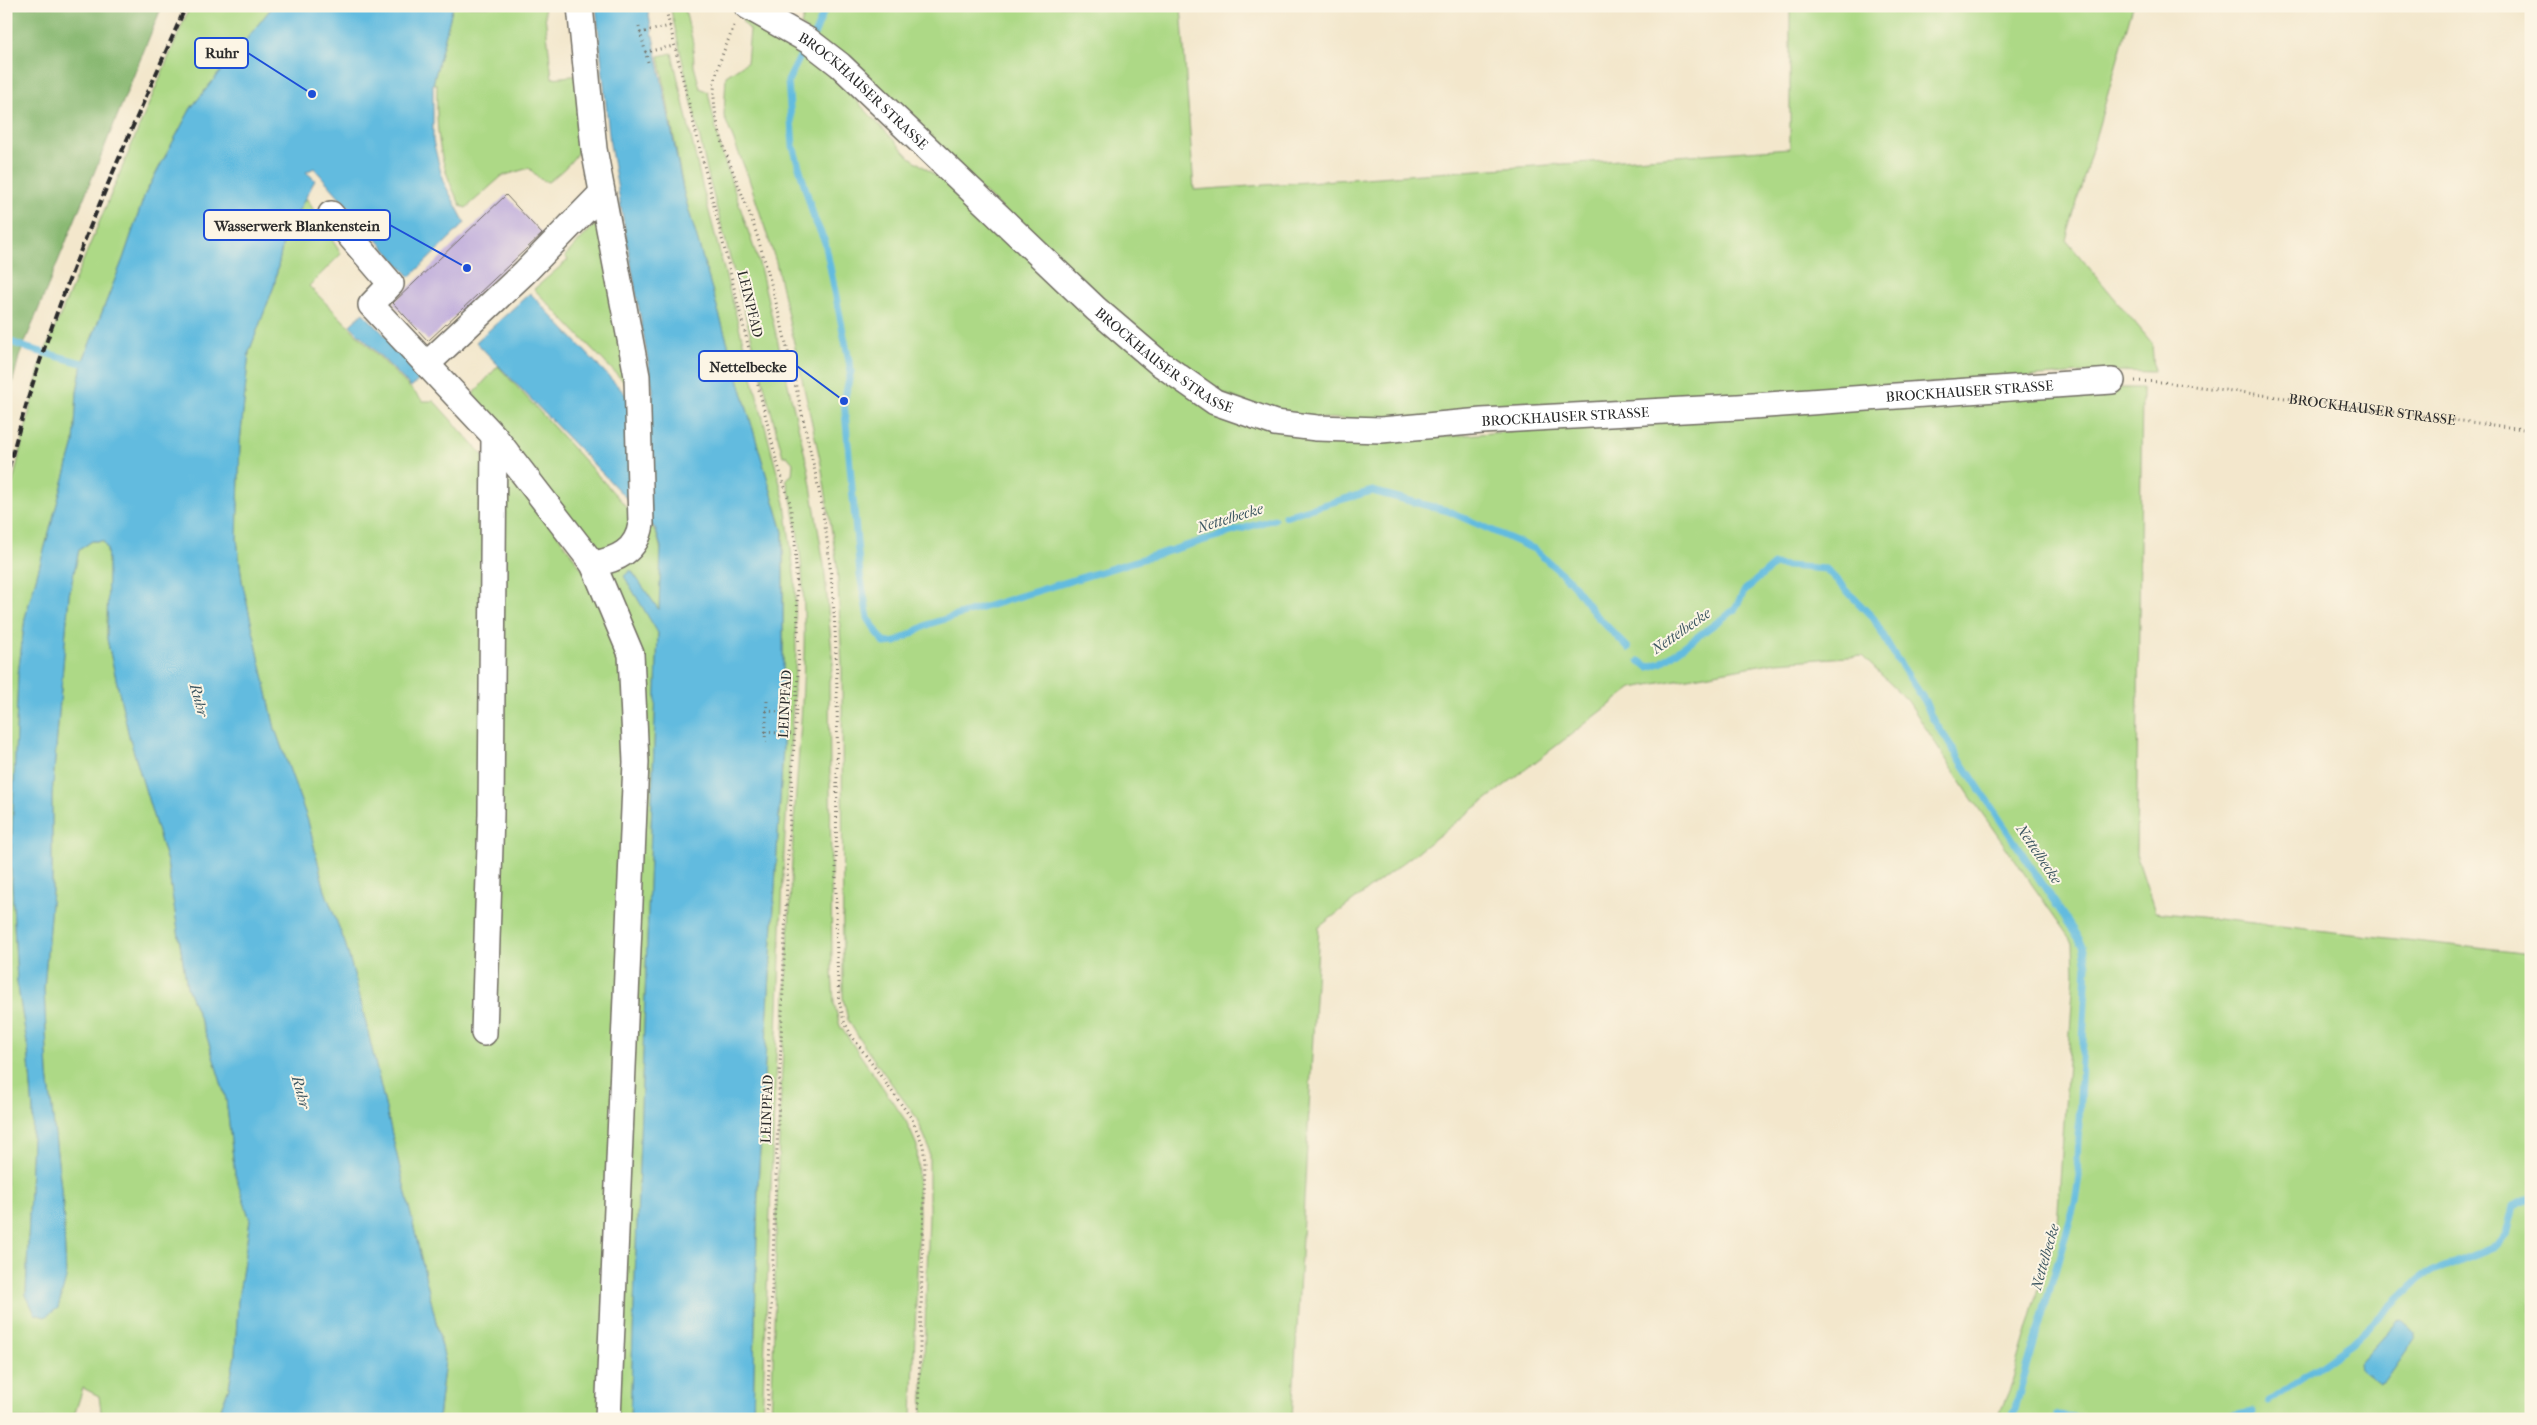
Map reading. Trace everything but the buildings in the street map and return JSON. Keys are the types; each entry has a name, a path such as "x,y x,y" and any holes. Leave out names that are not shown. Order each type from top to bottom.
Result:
{"lane":[{"path":"580,6 594,149 637,376 640,531 629,551 619,559 593,564"},
{"name":"BROCKHAUSER STRASSE","path":"741,15 809,41 840,65 1096,309 1158,362 1215,402 1274,423 1317,428 1380,430 1482,421 1748,406 2112,381"},
{"path":"428,364 525,272 601,194"},
{"path":"331,214 391,284 371,305 494,436 593,564 631,654 636,762 608,1419"},
{"path":"484,1034 491,814 494,436"}],"path":[{"name":"LEINPFAD","path":"665,6 776,459 790,503 798,580 799,653 767,1419"},
{"path":"741,15 718,66 714,99 723,141 764,261 814,466 832,564 836,654 839,1000 851,1036 915,1126 923,1145 925,1162 918,1419"},
{"path":"640,33 670,26"},
{"path":"639,27 648,62"},
{"path":"645,52 674,46"},
{"name":"BROCKHAUSER STRASSE","path":"2112,381 2163,382 2531,430"},
{"path":"765,742 767,701"},
{"path":"766,711 796,713"},
{"path":"765,732 795,734"}],"green space":[{"path":"6,6 162,6 19,357 6,408"},
{"path":"190,6 273,6 191,108 145,194 123,259 82,363 77,392 74,443 25,618 18,675 11,865 17,982 28,1049 33,1111 26,1295 66,1278 63,1206 48,1074 44,989 52,891 52,795 69,595 79,550 92,541 103,541 107,549 108,562 107,639 129,736 167,862 187,987 207,1037 226,1099 235,1174 250,1220 238,1301 235,1355 229,1387 217,1419 102,1419 99,1396 83,1388 73,1419 6,1419 6,512 41,361"},
{"path":"453,6 544,6 552,78 582,75 585,109 584,135 574,158 548,182 540,179 529,168 502,176 466,208 461,206 453,190 443,161 438,132 437,84 433,84"},
{"path":"670,6 684,6 693,43 694,66 700,88 708,92 721,151 759,263 808,468 824,565 833,664 829,681 832,972 834,1003 840,1026 906,1121 917,1146 919,1215 912,1419 771,1419 778,1158 792,860 804,668 802,572 796,525 786,479 792,475 793,463 787,456 783,456 709,179"},
{"path":"807,6 1181,6 1194,190 1790,148 1790,6 2133,6 2066,240 2152,343 2154,372 2113,371 1391,420 1276,417 1188,378 801,25"},
{"path":"749,13 810,52 910,157 980,208 1153,367 1356,443 2099,388 2142,388 2136,854 2155,912 2531,954 2531,1419 1997,1419 2009,1392 2057,1226 2074,973 2073,943 1972,799 1908,701 1862,656 1776,662 1632,688 1319,927 1292,1419 922,1419 929,1214 929,1147 916,1117 864,1046 848,1020 843,998 842,665 837,564 821,464 776,262 748,176 724,116 726,76 747,62 750,30 742,21"},
{"path":"672,53 701,181 785,503 795,581 796,653 784,852 762,1419 753,1419 758,1184 783,747 783,532 684,194 659,56"},
{"path":"305,196 341,254 309,286 423,401 434,401 487,460 511,469 585,573 648,521 655,530 659,541 662,564 659,611 631,570 658,632 630,1419 438,1419 445,1360 356,981 345,943 325,891 308,821 275,729 242,581 237,539 240,443 249,352 274,286 284,238"},
{"path":"604,215 629,387 534,289 568,260 565,256"},
{"path":"498,366 634,515 623,547 591,554 473,394"}],"water":[{"path":"273,6 453,6 433,84 433,141 443,181 465,223 410,277 314,168 306,172 315,180 284,238 274,286 249,352 240,443 237,539 242,581 275,729 308,821 325,891 345,943 356,981 445,1360 438,1419 217,1419 229,1387 235,1355 238,1301 250,1220 235,1174 226,1099 207,1037 187,987 167,862 129,736 107,639 108,562 107,549 103,541 92,541 79,550 69,595 52,795 52,891 44,989 48,1074 63,1206 66,1278 58,1308 45,1317 35,1314 26,1295 33,1111 28,1049 17,982 11,865 18,675 25,618 74,443 77,392 82,363 123,259 145,194 191,108"},
{"path":"596,6 647,6 684,194 783,532 783,747 758,1184 753,1419 630,1419 658,633 624,576 631,570 659,610 661,547 655,528 476,342 530,293 630,399 645,408 652,407 653,390 610,144"},
{"path":"363,313 424,375 411,387 350,325"},
{"path":"2402,1320 2416,1333 2416,1338 2385,1382 2379,1384 2361,1370 2360,1363 2398,1321"}],"waterway":[{"name":"Nettelbecke","path":"815,33 826,6"},
{"name":"Nettelbecke","path":"800,57 788,81 793,146 814,218 825,242 851,371 844,401 860,574 868,618 884,643 896,642 929,624 1274,519"},
{"path":"6,340 30,349 82,363"},
{"name":"Nettelbecke","path":"1285,516 1372,491 1448,511 1534,549 1571,582 1594,613 1628,648"},
{"name":"Nettelbecke","path":"1639,661 1649,667 1661,663 1734,610 1745,590 1774,565 1826,569 1874,619 1893,653 1925,701 1931,716 2083,945 2087,965 2077,1158 2079,1176 2075,1203 2012,1419"},
{"path":"2268,1402 2351,1344 2422,1276 2498,1245 2506,1235 2513,1206 2531,1198"},
{"path":"2214,1419 2252,1411"},
{"path":"2058,1415 2088,1419"}],"railway":[{"path":"6,480 22,419 62,298 109,181 186,6"}],"place":[{"name":"Ruhr","path":"312,94"},
{"name":"Wasserwerk Blankenstein","path":"467,268"},
{"name":"Nettelbecke","path":"844,401"}]}
